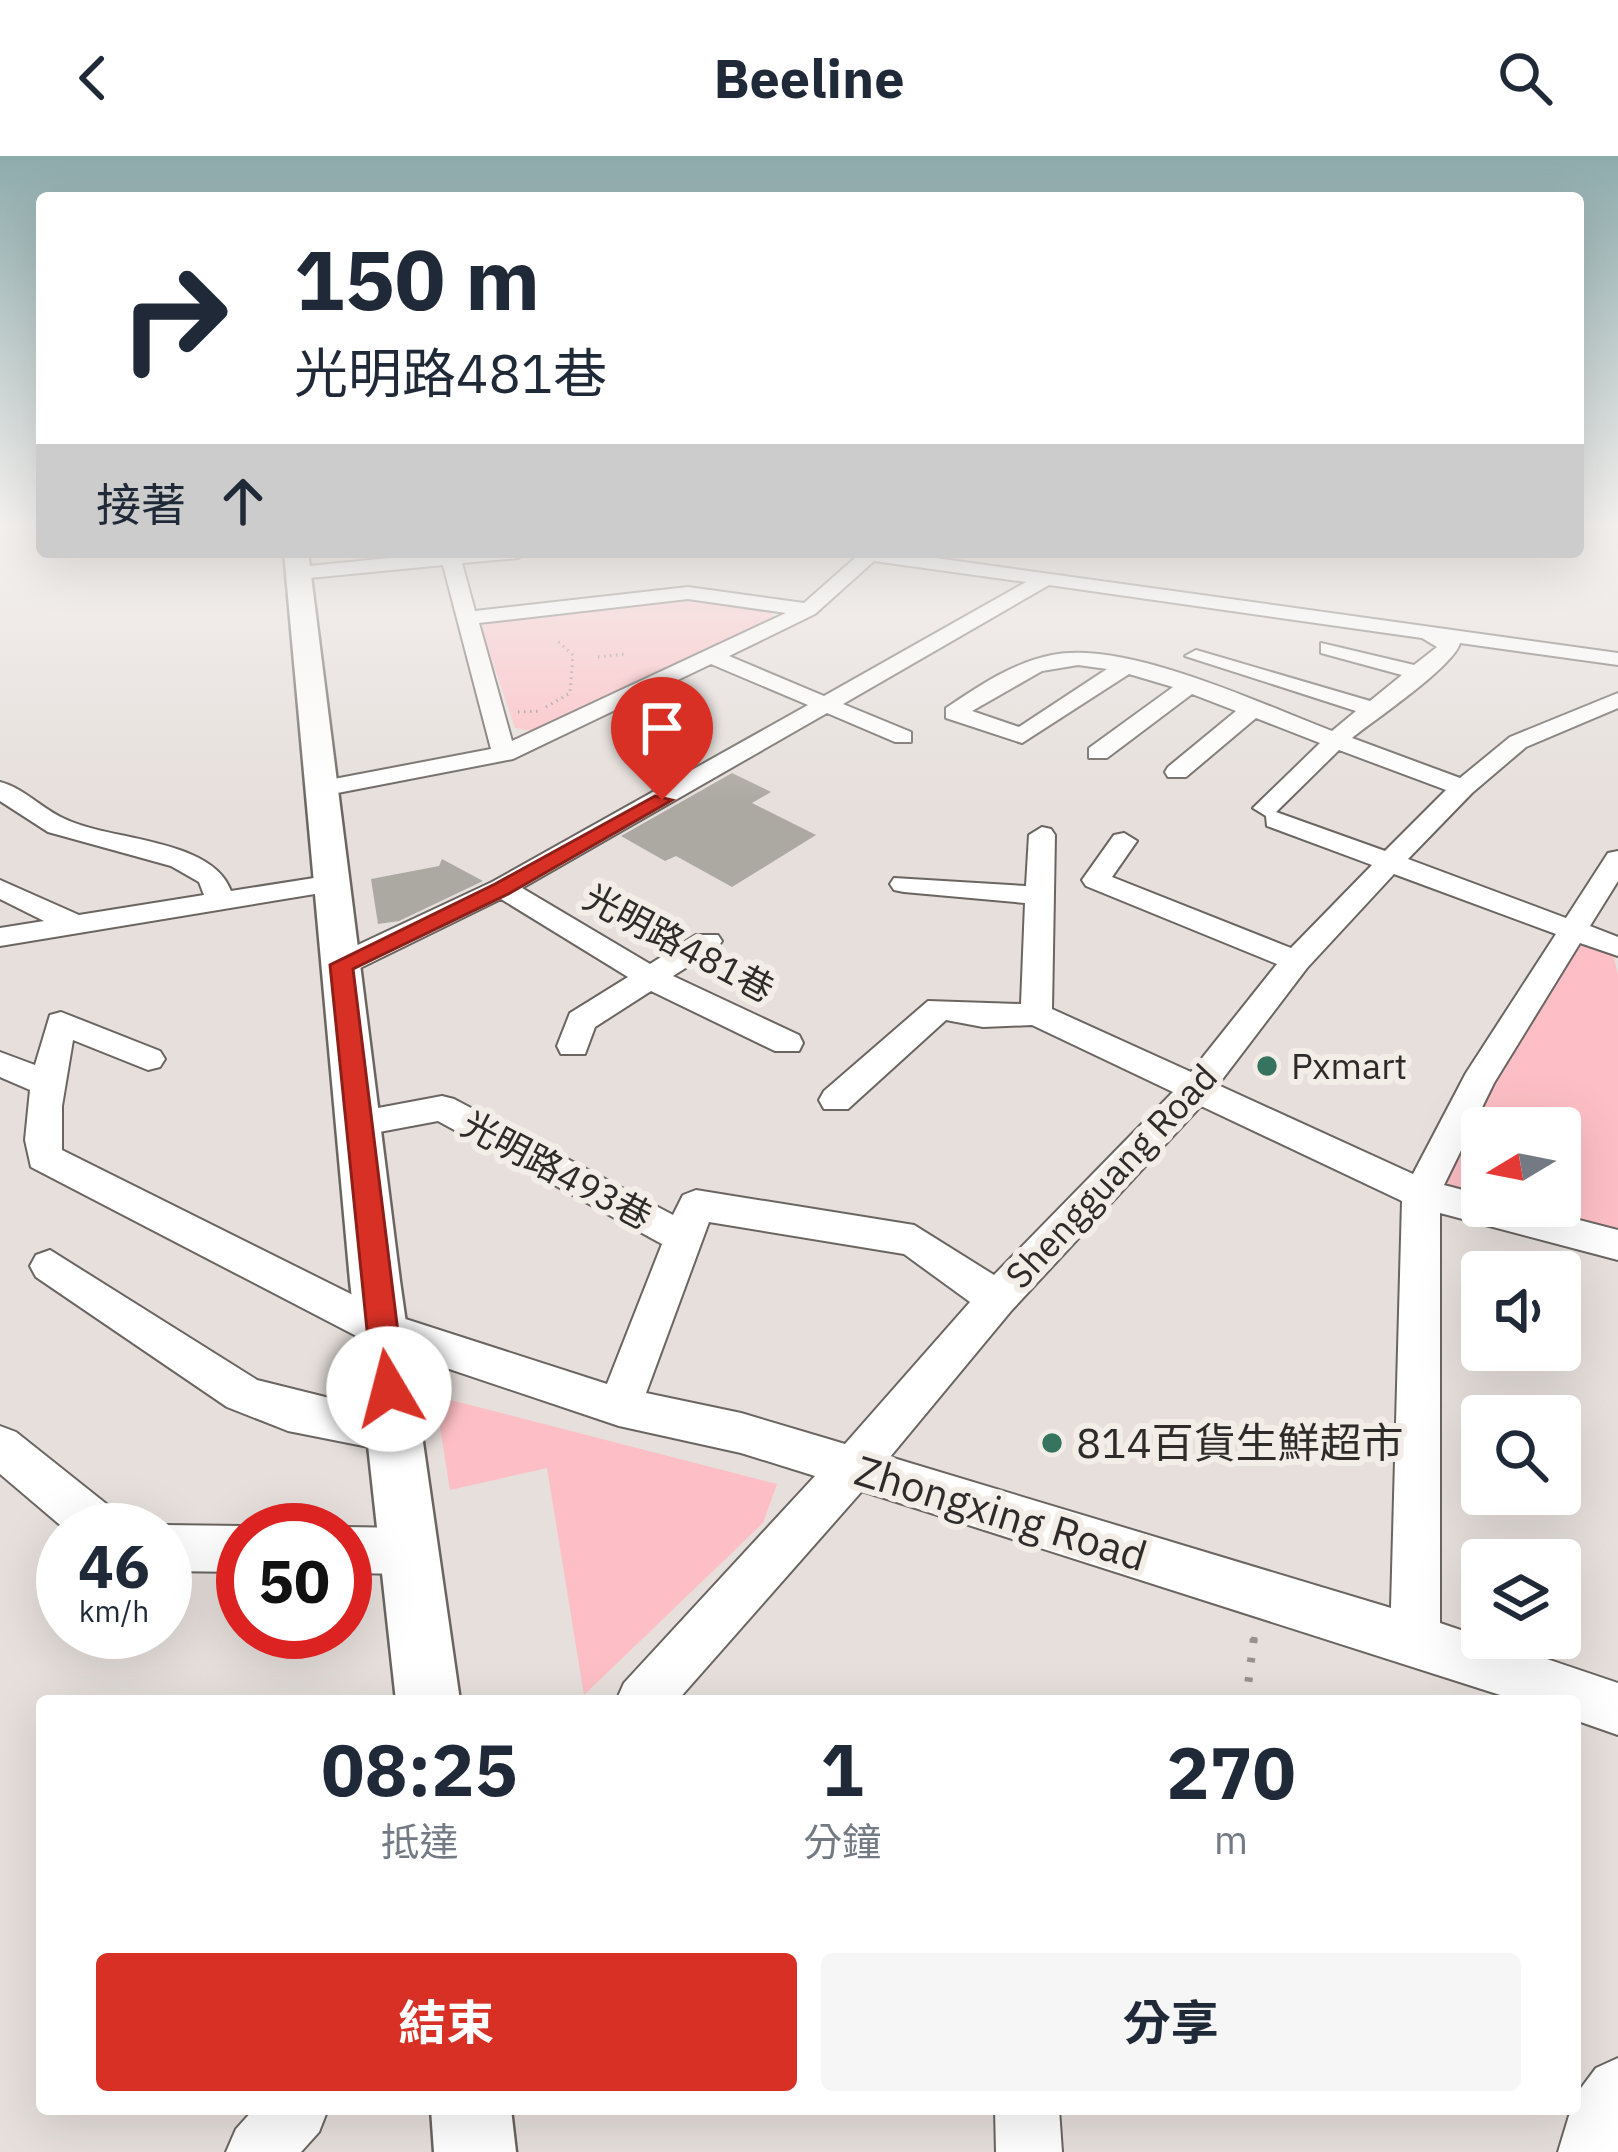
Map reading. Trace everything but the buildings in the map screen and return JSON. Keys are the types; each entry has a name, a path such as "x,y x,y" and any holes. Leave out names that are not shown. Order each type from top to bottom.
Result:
{"main road":[{"path":"304,616 381,1330 427,1695"},
{"path":"472,2115 476,2152"}],"street":[{"path":"483,616 467,618 505,754"},
{"path":"322,788 505,754 795,616"},
{"path":"341,965 502,889 828,705 972,616"},
{"path":"1194,616 1223,623 1429,632 1618,659"},
{"path":"1098,753 1180,682 1223,623"},
{"path":"1429,632 1451,646 1338,738 1271,814 1388,864 1618,947"},
{"path":"1305,664 1337,642 1422,674"},
{"path":"711,656 903,737"},
{"path":"1196,656 1373,710"},
{"path":"1126,666 1022,736 954,713 1020,668 1046,658 1094,657 1126,666 1180,682 1255,708 1462,788"},
{"path":"1177,772 1255,708"},
{"name":"Shengguang Road","path":"647,1695 854,1468 997,1299 1195,1091 1296,961 1462,788 1518,742 1609,712"},
{"path":"0,790 57,826 181,860 212,878 220,901"},
{"path":"1036,1014 1036,896 1042,836"},
{"path":"1124,841 1096,880 1296,961"},
{"path":"1415,1640 1421,1194 1478,1081 1618,859"},
{"path":"0,937 333,883"},
{"path":"904,884 1036,896"},
{"path":"0,888 74,924"},
{"name":"光明路481巷","path":"502,889 712,1013 788,1043"},
{"path":"573,1046 581,1021 707,941"},
{"path":"836,1100 939,1009 983,1016 1036,1014 1421,1194 1618,1245"},
{"path":"0,1063 46,1084 62,1023 148,1059"},
{"name":"Zhongxing Road","path":"46,1084 41,1127 44,1157 381,1330 619,1407 741,1433 1415,1640 1577,1695"},
{"name":"光明路493巷","path":"358,1123 442,1108 684,1238"},
{"path":"619,1407 696,1204 914,1240 997,1299"},
{"path":"50,1266 242,1394 288,1411 394,1432"},
{"path":"0,1446 69,1503"},
{"path":"372,1550 410,1551"},
{"name":"Zhongxing Road","path":"1581,1696 1618,1709"},
{"path":"1591,2152 1597,2120 1618,2090"},
{"path":"259,2152 291,2115"},
{"path":"1027,2115 1028,2152"}],"path":[{"path":"518,712 541,710 570,693 573,655 556,639"},
{"path":"598,657 625,655"},
{"path":"541,710 552,716"},
{"path":"1247,1695 1258,1592"}],"shaded area":[{"path":"498,618 775,619 538,732 515,728 481,627"},
{"path":"1579,939 1612,950 1618,975 1618,1236 1581,1227 1581,1107 1477,1107"},
{"path":"1461,1137 1461,1197 1433,1190"},
{"path":"435,1396 777,1484 763,1523 584,1695 547,1468 450,1490"}],"place":[{"name":"Pxmart","path":"1267,1066"},
{"name":"814百貨生鮮超市","path":"1052,1443"}],"route":[{"path":"389,1389 341,965 502,889 662,800"}]}
